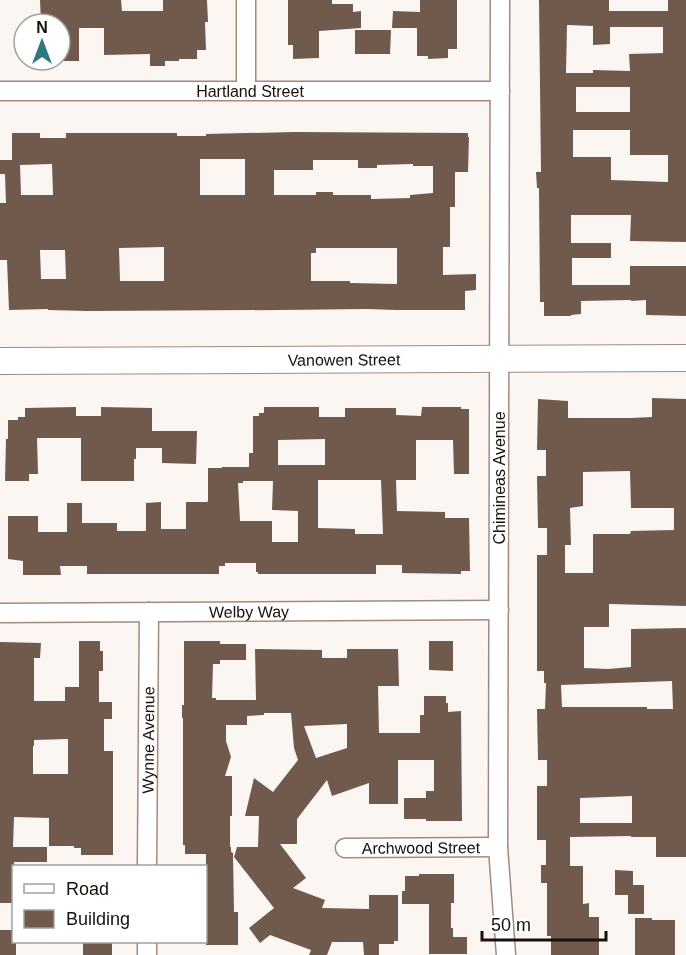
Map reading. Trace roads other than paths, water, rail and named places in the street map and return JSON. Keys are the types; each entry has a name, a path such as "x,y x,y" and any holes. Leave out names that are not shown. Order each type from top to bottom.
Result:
{"main road":[{"name":"Vanowen Street","path":"0,361 686,358"}],"street":[{"path":"246,0 246,90"},
{"name":"Chimineas Avenue","path":"500,0 498,847 506,955"},
{"name":"Hartland Street","path":"0,91 500,91"},
{"name":"Welby Way","path":"0,613 499,610"},
{"name":"Wynne Avenue","path":"147,865 149,612"},
{"name":"Archwood Street","path":"345,848 498,847"}]}
